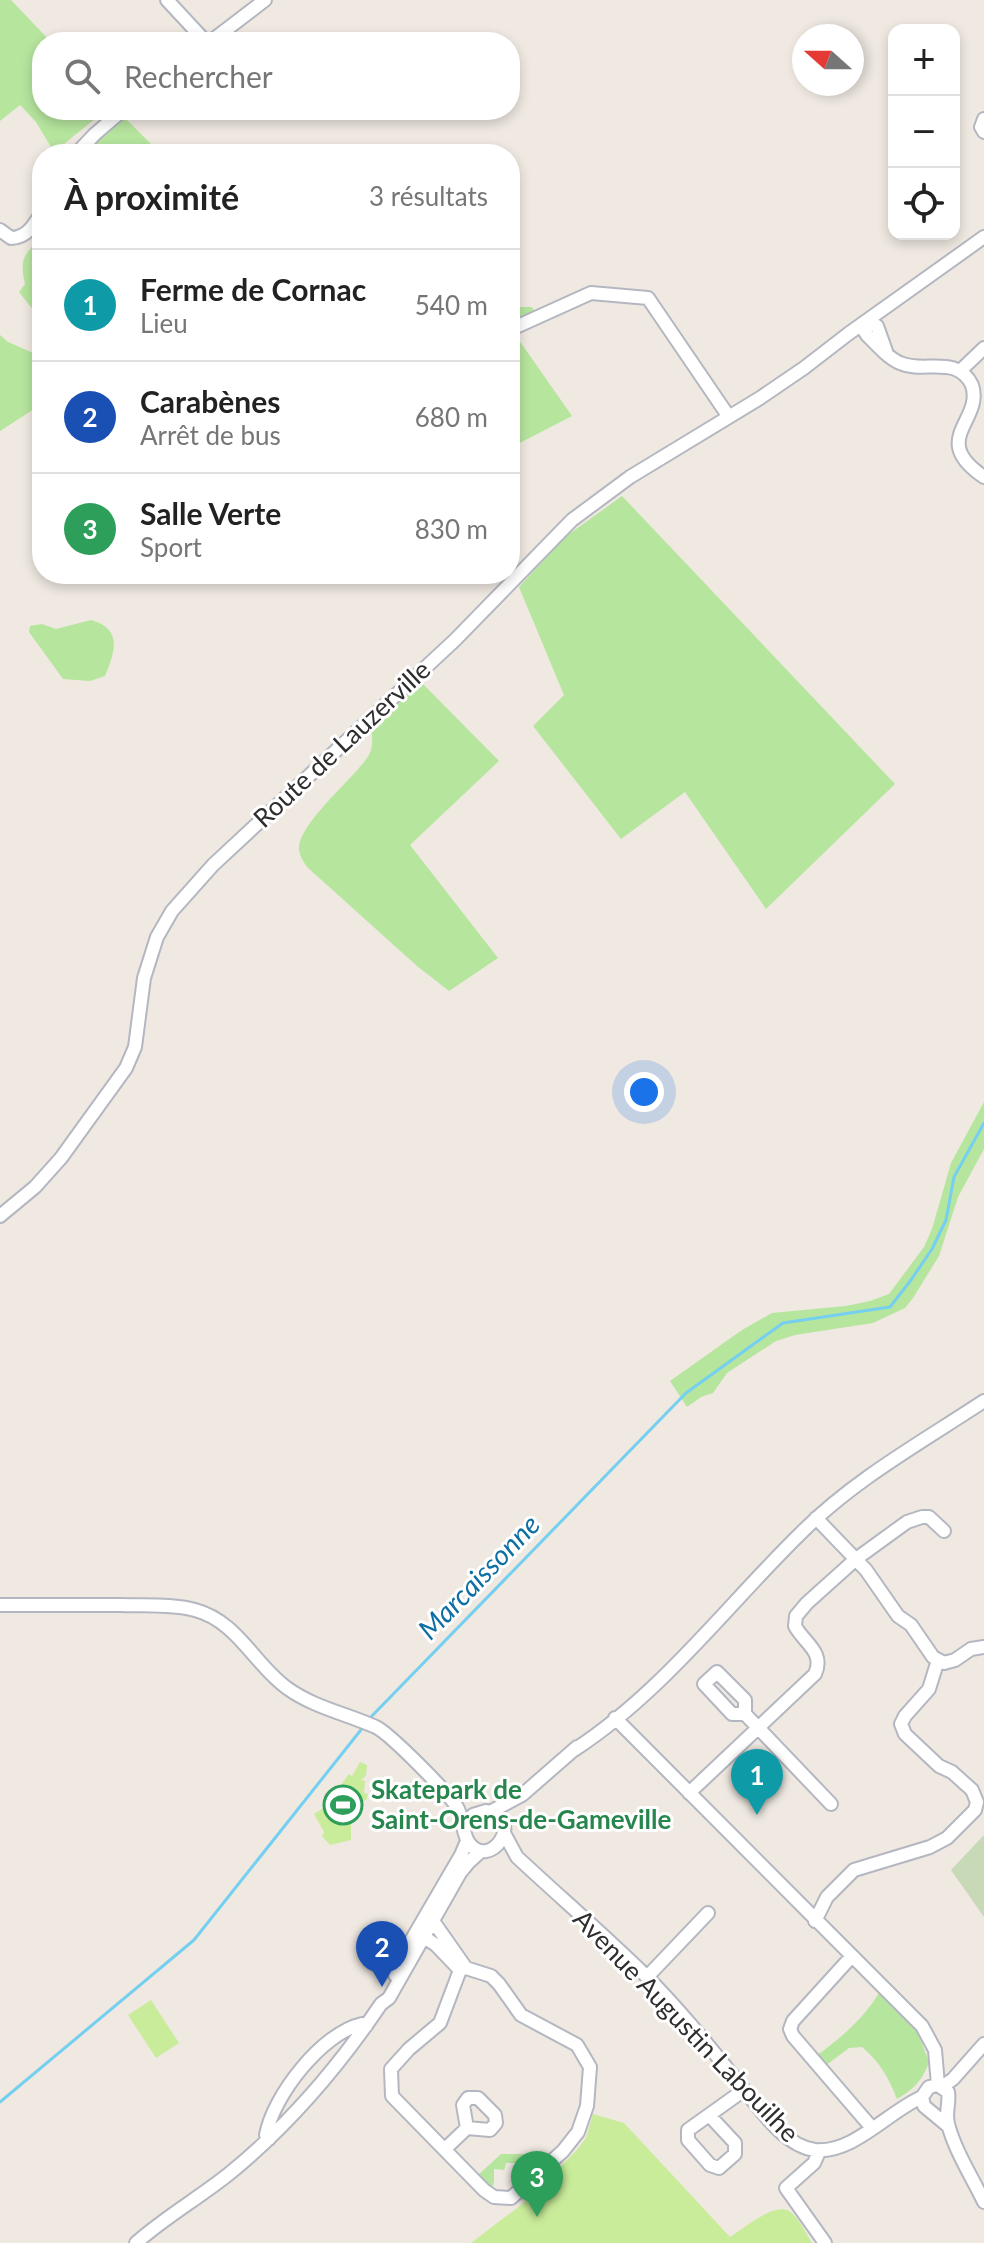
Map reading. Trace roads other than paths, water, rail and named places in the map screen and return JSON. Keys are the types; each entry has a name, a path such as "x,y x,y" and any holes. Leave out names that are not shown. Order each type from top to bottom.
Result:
{"street":[{"path":"167,0 198,32"},
{"path":"222,32 265,0"},
{"path":"984,119 981,127 984,132"},
{"path":"86,144 111,120"},
{"path":"0,230 11,238 22,236 32,227"},
{"name":"Route de Lauzerville","path":"520,573 572,520 630,477 869,326 984,237"},
{"path":"520,325 591,293 648,298 729,417"},
{"path":"869,326 893,359 906,365 939,366 960,371 972,384 975,396 973,409 960,440 960,451 965,461 984,477"},
{"path":"960,371 984,348"},
{"name":"Route de Lauzerville","path":"0,1216 35,1187 61,1158 126,1068 135,1047 147,964 157,937 172,911 222,856 463,632 510,584"},
{"path":"574,1750 660,1680 816,1518 877,1470 984,1401"},
{"path":"689,1793 818,1669 816,1652 796,1630 796,1616 807,1603 856,1559 914,1518 929,1517 944,1531"},
{"path":"816,1518 856,1559 898,1616 911,1625 919,1640 938,1660 944,1663 955,1660 971,1649 984,1647"},
{"path":"0,1605 164,1606 196,1610 225,1625 289,1690 376,1727 393,1740 455,1803 465,1827 467,1841 422,1933"},
{"path":"144,2240 269,2139 338,2063 381,2004 403,1954 433,1921 460,1873 469,1862 498,1846 509,1811 522,1795 591,1732 683,1656"},
{"path":"815,1921 827,1897 854,1870 930,1847 947,1838 975,1810 977,1802 972,1790 952,1772 939,1766 905,1734 901,1724 929,1689 938,1660"},
{"path":"745,1714 831,1804"},
{"path":"615,1718 922,2026 932,2042 937,2061 937,2095 984,2202"},
{"path":"465,1827 468,1820 522,1795"},
{"path":"455,1803 499,1818 504,1830"},
{"name":"Avenue Augustin Labouilhe","path":"504,1830 517,1857 647,1977 769,2119 790,2139 804,2147 820,2150 846,2144 909,2103 937,2095"},
{"path":"467,1841 473,1847 486,1850"},
{"name":"Avenue Augustin Labouilhe","path":"486,1850 517,1857"},
{"path":"647,1977 708,1913"},
{"path":"433,1921 463,1969"},
{"path":"422,1933 463,1969 491,1976 521,2015 577,2045 590,2067 587,2106 578,2132 563,2151 511,2198 494,2197 484,2190 392,2096 391,2069 440,2023 463,1969"},
{"path":"852,1956 793,2021 790,2029 872,2128"},
{"path":"269,2139 266,2135 271,2119 303,2064 338,2035 357,2024 366,2026"},
{"path":"937,2095 984,2044"},
{"path":"709,2115 744,2090"},
{"path":"445,2149 467,2128"},
{"path":"820,2150 814,2163 786,2188 825,2243"}],"waterway":[{"name":"Marcaissonne","path":"369,1719 686,1393 783,1323 890,1307 932,1249 946,1220 954,1177 984,1123"},
{"name":"Marcaissonne","path":"0,2102 194,1940 364,1726"}],"place":[{"name":"Skatepark de Saint-Orens-de-Gameville","path":"343,1805"},
{"name":"Ferme de Cornac","path":"757,1815"},
{"name":"Carabènes","path":"382,1987"},
{"name":"Salle Verte","path":"537,2217"}]}
